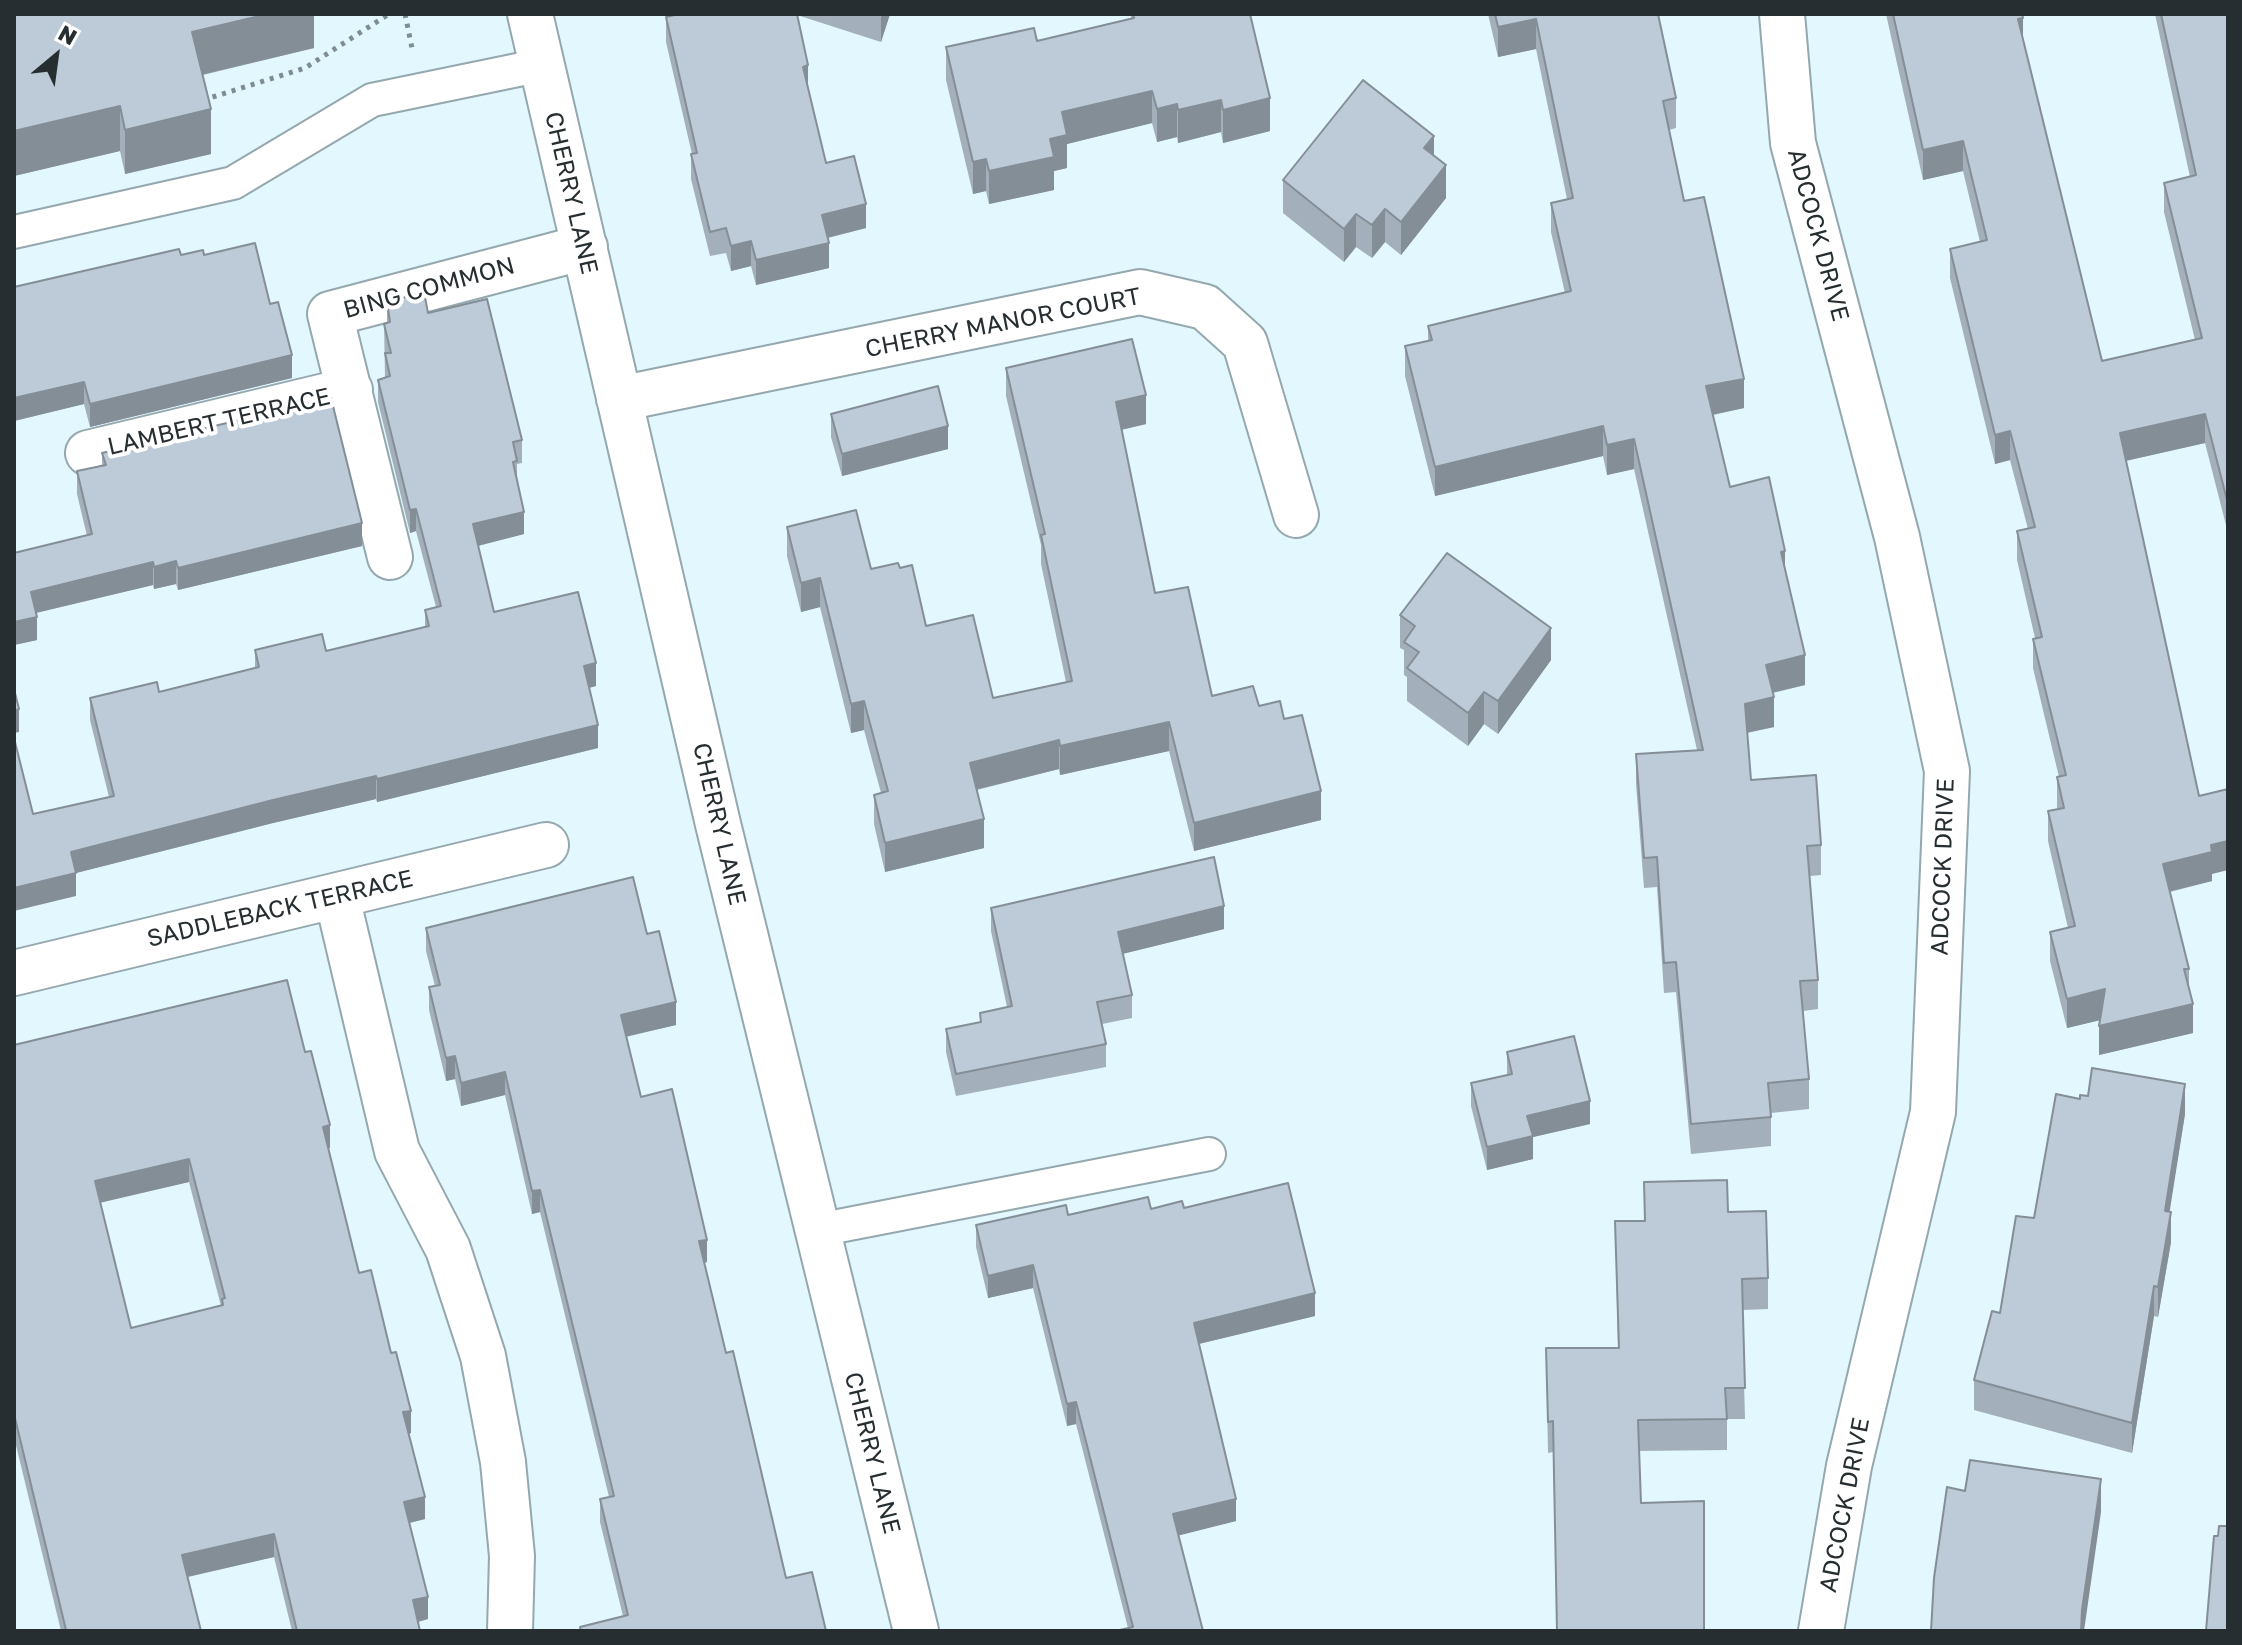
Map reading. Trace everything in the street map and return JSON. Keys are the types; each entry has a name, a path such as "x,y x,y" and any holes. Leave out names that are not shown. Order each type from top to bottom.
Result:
{"street":[{"name":"CHERRY LANE","path":"530,14 619,399 916,1631"},
{"name":"ADCOCK DRIVE","path":"1782,14 1793,143 1897,537 1947,771 1933,1112 1849,1466 1821,1631"},
{"name":"BING COMMON","path":"390,557 330,314 585,247"},
{"name":"CHERRY MANOR COURT","path":"619,399 1140,292 1205,307 1245,343 1296,515"},
{"name":"LAMBERT TERRACE","path":"88,453 350,390"},
{"name":"SADDLEBACK TERRACE","path":"14,973 546,845"},
{"path":"337,897 397,1151 448,1249 483,1356 503,1462 512,1556 510,1631"}],"lane":[{"path":"14,232 233,183 372,100 542,65"},
{"path":"818,1230 1209,1154"}],"path":[{"path":"187,104 305,68 389,14"}],"building":[{"path":"14,14 268,14 192,32 211,109 125,130 120,106 14,131"},
{"path":"679,14 797,14 808,65 803,67 826,163 854,156 866,204 822,215 829,243 756,260 751,241 731,246 726,228 710,232 691,154 697,153 666,17"},
{"path":"1133,14 1250,14 1270,98 1223,110 1221,100 1178,110 1177,104 1157,109 1152,91 1062,112 1067,135 1050,139 1054,157 989,171 986,159 973,162 946,47 1034,28 1037,41 1134,18"},
{"path":"1495,14 1658,14 1676,98 1663,101 1684,201 1704,197 1744,379 1706,386 1730,487 1769,477 1785,551 1781,552 1805,655 1766,665 1774,697 1745,704 1751,780 1816,775 1821,845 1807,846 1818,980 1800,981 1809,1079 1768,1083 1771,1117 1691,1124 1676,962 1664,963 1657,857 1644,858 1636,754 1703,750 1634,439 1607,445 1603,426 1435,467 1405,346 1432,340 1428,326 1571,291 1551,203 1573,198 1536,19 1498,27"},
{"path":"1893,14 2022,14 2023,18 2018,19 2102,361 2202,338 2164,183 2196,175 2161,14 2228,14 2228,504 2205,414 2120,433 2199,796 2228,789 2228,841 2211,845 2212,852 2163,864 2189,969 2184,969 2193,1004 2099,1026 2105,989 2067,999 2050,932 2075,926 2048,811 2064,808 2057,777 2066,775 2033,639 2042,637 2017,531 2035,527 2010,431 1995,435 1950,249 1987,240 1963,141 1923,150"},
{"path":"1363,80 1434,136 1424,148 1446,165 1401,222 1385,209 1372,225 1356,214 1344,229 1283,180"},
{"path":"255,243 270,304 278,302 292,355 90,404 84,382 14,398 14,287 179,249 181,255 203,250 204,255"},
{"path":"424,292 428,313 487,299 522,440 513,442 517,461 513,462 524,512 473,524 494,612 578,592 596,663 584,666 598,725 377,779 376,776 273,800 71,852 76,873 14,888 14,738 33,814 114,796 90,698 157,682 159,692 259,667 255,650 322,634 326,651 429,626 425,610 441,606 416,509 410,510 378,380 390,376 385,353 391,353 384,324 390,322 387,302"},
{"path":"1132,339 1146,395 1116,402 1155,593 1188,587 1212,696 1253,686 1259,706 1280,701 1284,719 1302,715 1321,791 1194,823 1169,722 1060,746 1059,740 970,763 984,819 885,843 874,795 888,791 864,701 851,704 820,578 801,583 787,527 856,510 871,569 898,563 900,568 912,565 926,626 973,615 993,698 1072,681 1041,535 1045,534 1006,368"},
{"path":"938,386 948,426 842,454 831,414"},
{"path":"331,398 362,523 178,568 176,561 154,567 153,562 31,592 37,617 14,622 14,553 92,534 77,471 106,465 102,453"},
{"path":"1447,553 1551,628 1498,701 1484,692 1468,713 1407,668 1419,652 1404,642 1415,626 1400,615"},
{"path":"14,689 19,709 14,711"},
{"path":"1214,857 1224,906 1118,932 1132,995 1097,1002 1106,1044 956,1074 946,1029 981,1022 980,1013 1012,1006 991,908"},
{"path":"633,877 647,934 659,931 676,1002 621,1015 641,1097 672,1089 707,1240 699,1241 726,1353 733,1351 786,1578 812,1572 826,1631 581,1631 580,1627 628,1615 600,1499 614,1496 540,1190 532,1191 505,1072 461,1083 455,1056 446,1058 429,987 440,985 426,928"},
{"path":"287,980 305,1052 311,1051 330,1125 323,1127 359,1273 371,1270 391,1353 396,1352 411,1411 403,1412 425,1497 404,1502 428,1597 413,1600 420,1631 297,1631 274,1534 182,1555 201,1631 59,1631 66,1630 14,1414 14,1045","holes":["189,1159 225,1298 222,1299 223,1305 131,1328 95,1181"]},
{"path":"1574,1036 1590,1101 1527,1116 1533,1136 1487,1147 1471,1083 1512,1074 1507,1052"},
{"path":"2092,1068 2185,1084 2165,1211 2171,1212 2158,1287 2154,1286 2132,1423 1974,1380 1992,1311 2000,1313 2016,1216 2034,1218 2056,1094 2080,1099 2080,1095 2088,1096"},
{"path":"1727,1180 1728,1212 1766,1211 1768,1278 1742,1279 1745,1388 1725,1388 1727,1419 1638,1420 1641,1503 1704,1501 1704,1631 1557,1631 1553,1421 1548,1422 1546,1348 1619,1348 1615,1221 1645,1221 1644,1182"},
{"path":"1288,1183 1315,1293 1194,1323 1236,1499 1173,1514 1203,1631 1115,1631 1133,1627 1076,1402 1067,1404 1033,1265 988,1276 976,1225 1066,1205 1068,1215 1148,1197 1151,1209 1182,1201 1184,1208"},
{"path":"1970,1460 2101,1479 2081,1631 1931,1631 1934,1578 1947,1487 1965,1491"},
{"path":"2219,1526 2228,1526 2228,1631 2206,1631 2214,1536 2218,1536"}]}
